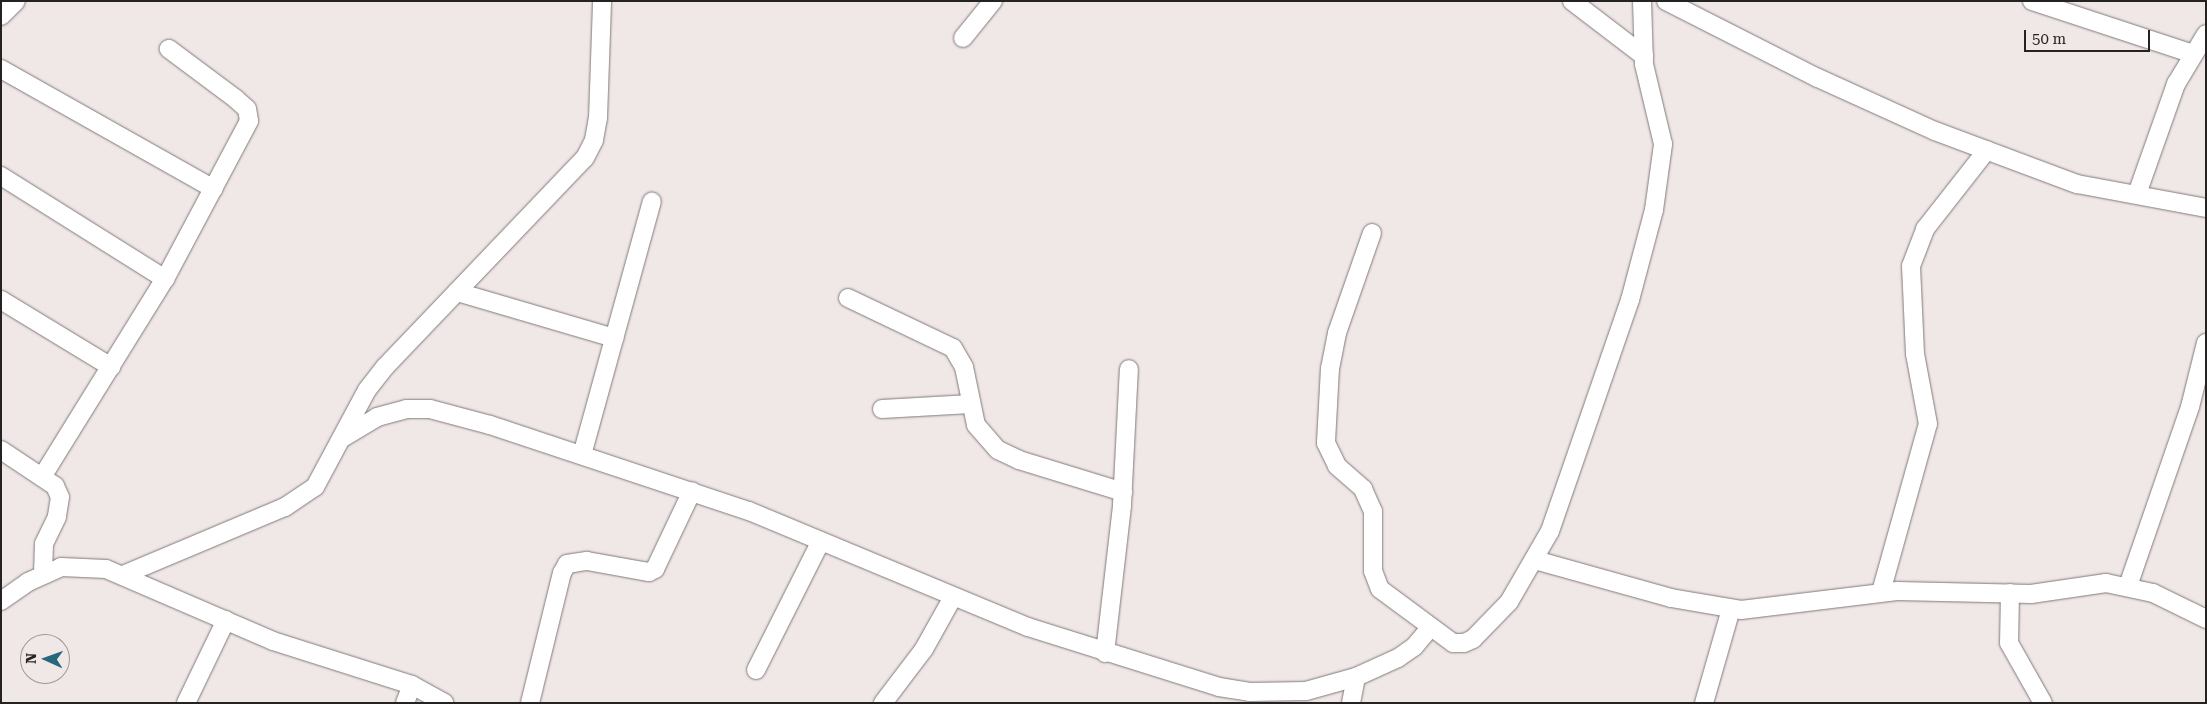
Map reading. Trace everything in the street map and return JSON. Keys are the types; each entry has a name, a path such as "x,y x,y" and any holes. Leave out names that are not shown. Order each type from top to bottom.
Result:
{"street":[{"path":"1,16 16,1"},
{"path":"123,575 303,497 315,488 344,437 367,390 385,367 570,176 585,158 594,140 598,118 602,1"},
{"path":"963,38 993,1"},
{"path":"1572,1 1644,56"},
{"path":"1372,233 1337,334 1330,368 1326,443 1337,466 1363,489 1373,510 1373,571 1380,589 1453,643 1473,640 1509,602 1536,560 1550,531 1630,300 1654,210 1663,144 1644,56 1642,1"},
{"path":"1666,1 1818,78 1935,131 2077,184 2106,191 2137,194 2206,208"},
{"path":"2032,1 2193,54"},
{"path":"2137,194 2176,84 2206,34"},
{"path":"42,477 166,279 245,132 249,121 247,109 169,49"},
{"path":"1,69 214,189"},
{"path":"1881,592 1928,424 1915,354 1911,266 1925,229 1987,150"},
{"path":"1,176 166,279"},
{"path":"582,455 652,200"},
{"path":"457,292 614,338"},
{"path":"848,298 954,348 964,367 971,404 982,436 998,450 1019,460 1123,492"},
{"path":"1,300 111,367"},
{"path":"2128,586 2190,407 2206,343"},
{"path":"1105,653 1123,492 1129,369"},
{"path":"882,409 971,404"},
{"path":"344,437 390,413 406,409 430,410 582,455 692,491 821,541 953,597 1105,653 1219,687 1250,692 1306,691 1356,677 1398,658 1414,647 1431,627"},
{"path":"1,450 55,486 60,496 57,516 44,544 43,573"},
{"path":"530,703 562,574 568,564 588,561 649,572 655,568 692,491"},
{"path":"756,670 821,541"},
{"path":"1536,560 1671,598 1730,609 1766,609 1881,592 1935,590 2031,594 2106,583 2128,586 2152,593 2206,619"},
{"path":"1,601 43,573 61,567 106,569 273,641 412,686 444,703"},
{"path":"2010,593 2009,643 2043,703"},
{"path":"883,703 924,649 953,597"},
{"path":"1704,703 1730,609"},
{"path":"186,703 226,620"},
{"path":"1351,703 1356,677"},
{"path":"405,703 412,686"}]}
